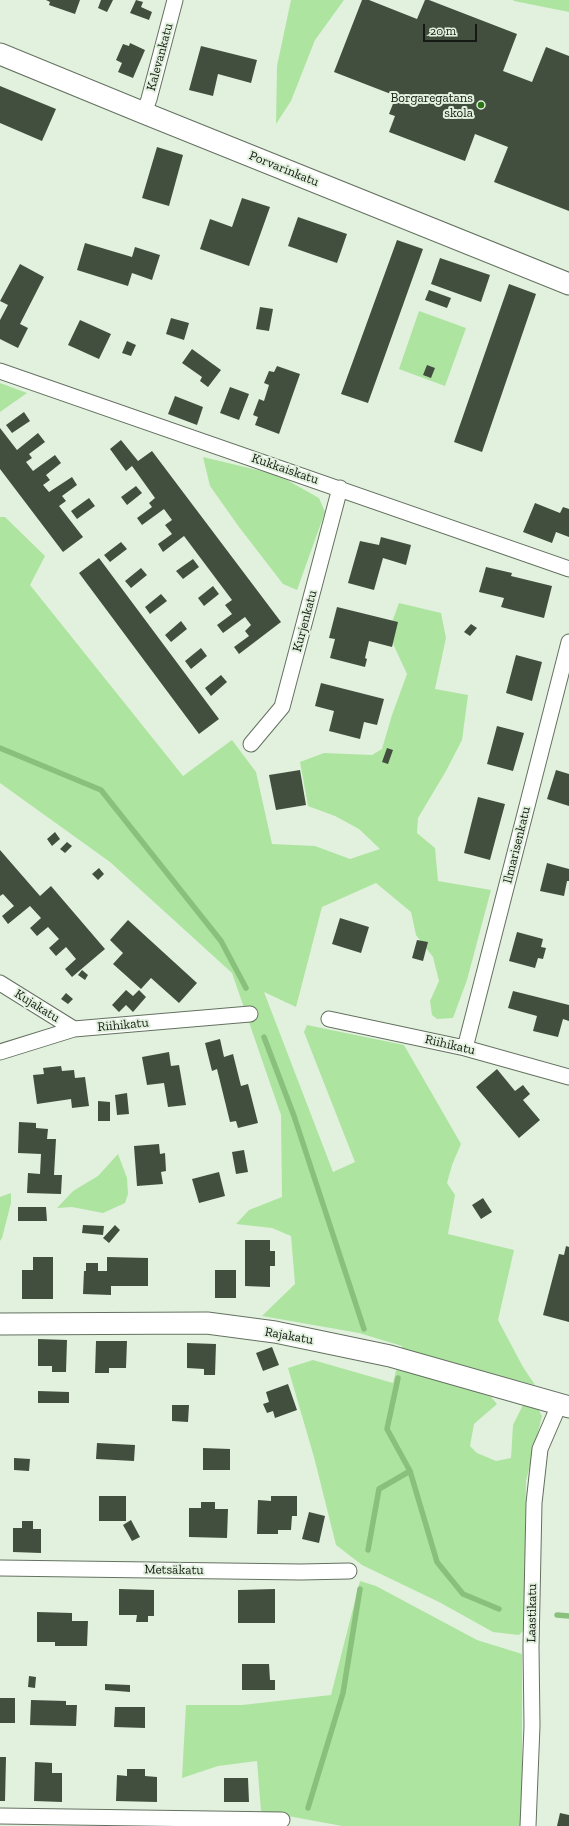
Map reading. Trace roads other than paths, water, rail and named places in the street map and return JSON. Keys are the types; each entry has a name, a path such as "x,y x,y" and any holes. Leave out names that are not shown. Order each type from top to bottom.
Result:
{"street":[{"name":"Kalevankatu","path":"144,114 150,98 175,0"},
{"name":"Porvarinkatu","path":"0,54 144,114 569,284"},
{"name":"Kukkaiskatu","path":"0,370 569,569"},
{"name":"Kurjenkatu","path":"250,744 282,707 340,488"},
{"name":"Ilmarisenkatu","path":"465,1048 569,642"},
{"name":"Kujakatu","path":"0,983 74,1030"},
{"name":"Riihikatu","path":"0,1052 74,1030 250,1014"},
{"name":"Riihikatu","path":"329,1019 465,1048 569,1077"},
{"name":"Rajakatu","path":"0,1324 206,1324 275,1332 390,1356 564,1406"},
{"name":"Laastikatu","path":"528,1826 532,1726 531,1647 534,1503 540,1449 564,1406"},
{"name":"Metsäkatu","path":"0,1568 301,1572 349,1571"},
{"path":"0,1816 282,1820"}],"waterway":[{"path":"0,748 101,790 221,941 246,988"},
{"path":"264,1037 294,1116 364,1329"},
{"path":"398,1378 387,1429 410,1471 437,1562 463,1594 499,1609"},
{"path":"368,1550 379,1489 410,1471"},
{"path":"308,1808 343,1693 360,1589"},
{"path":"557,1615 569,1616"}],"place":[{"name":"Borgaregatans skola","path":"481,105"}]}
